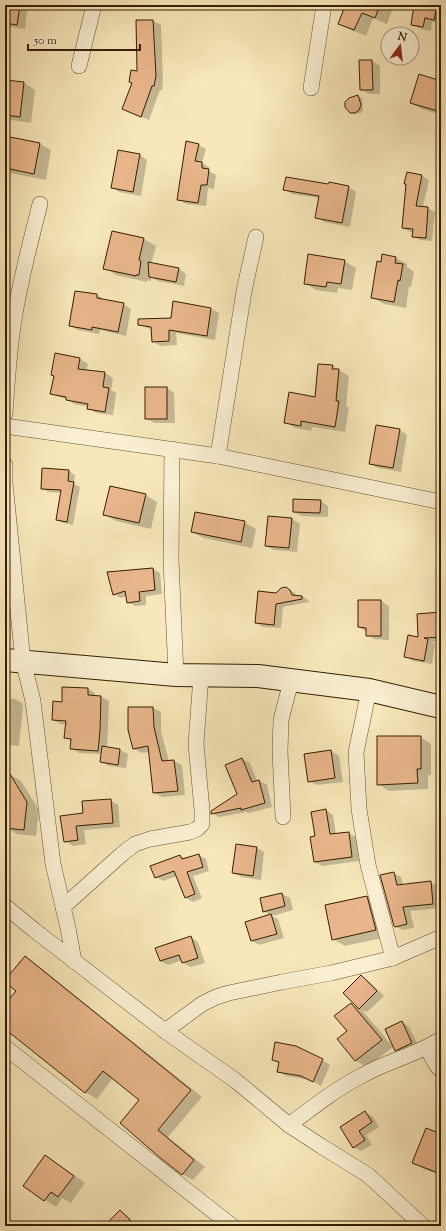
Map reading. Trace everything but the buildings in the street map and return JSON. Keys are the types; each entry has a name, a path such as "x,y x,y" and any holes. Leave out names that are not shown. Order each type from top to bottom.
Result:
{"street":[{"path":"79,66 94,5"},
{"path":"311,88 324,5"},
{"path":"5,414 9,360 20,282 40,204"},
{"path":"218,456 244,291 256,237"},
{"path":"5,426 218,456 441,502"},
{"path":"172,449 171,560 176,675"},
{"path":"5,465 14,660 33,701 53,864 74,961"},
{"path":"14,660 176,675 258,676 369,690 441,707"},
{"path":"63,907 135,844 150,839 190,832 197,829 202,824 196,744 201,676"},
{"path":"283,817 280,751 282,720 291,681"},
{"path":"369,690 356,752 359,809 368,865 393,958"},
{"path":"5,906 165,1031 236,1081 289,1125 368,1176 423,1226"},
{"path":"165,1031 202,1004 216,996 275,983 331,974 393,958 441,937"},
{"path":"289,1125 333,1091 364,1074 426,1048 441,1039"},
{"path":"5,1047 232,1226"},
{"path":"426,1048 441,1070"}]}
